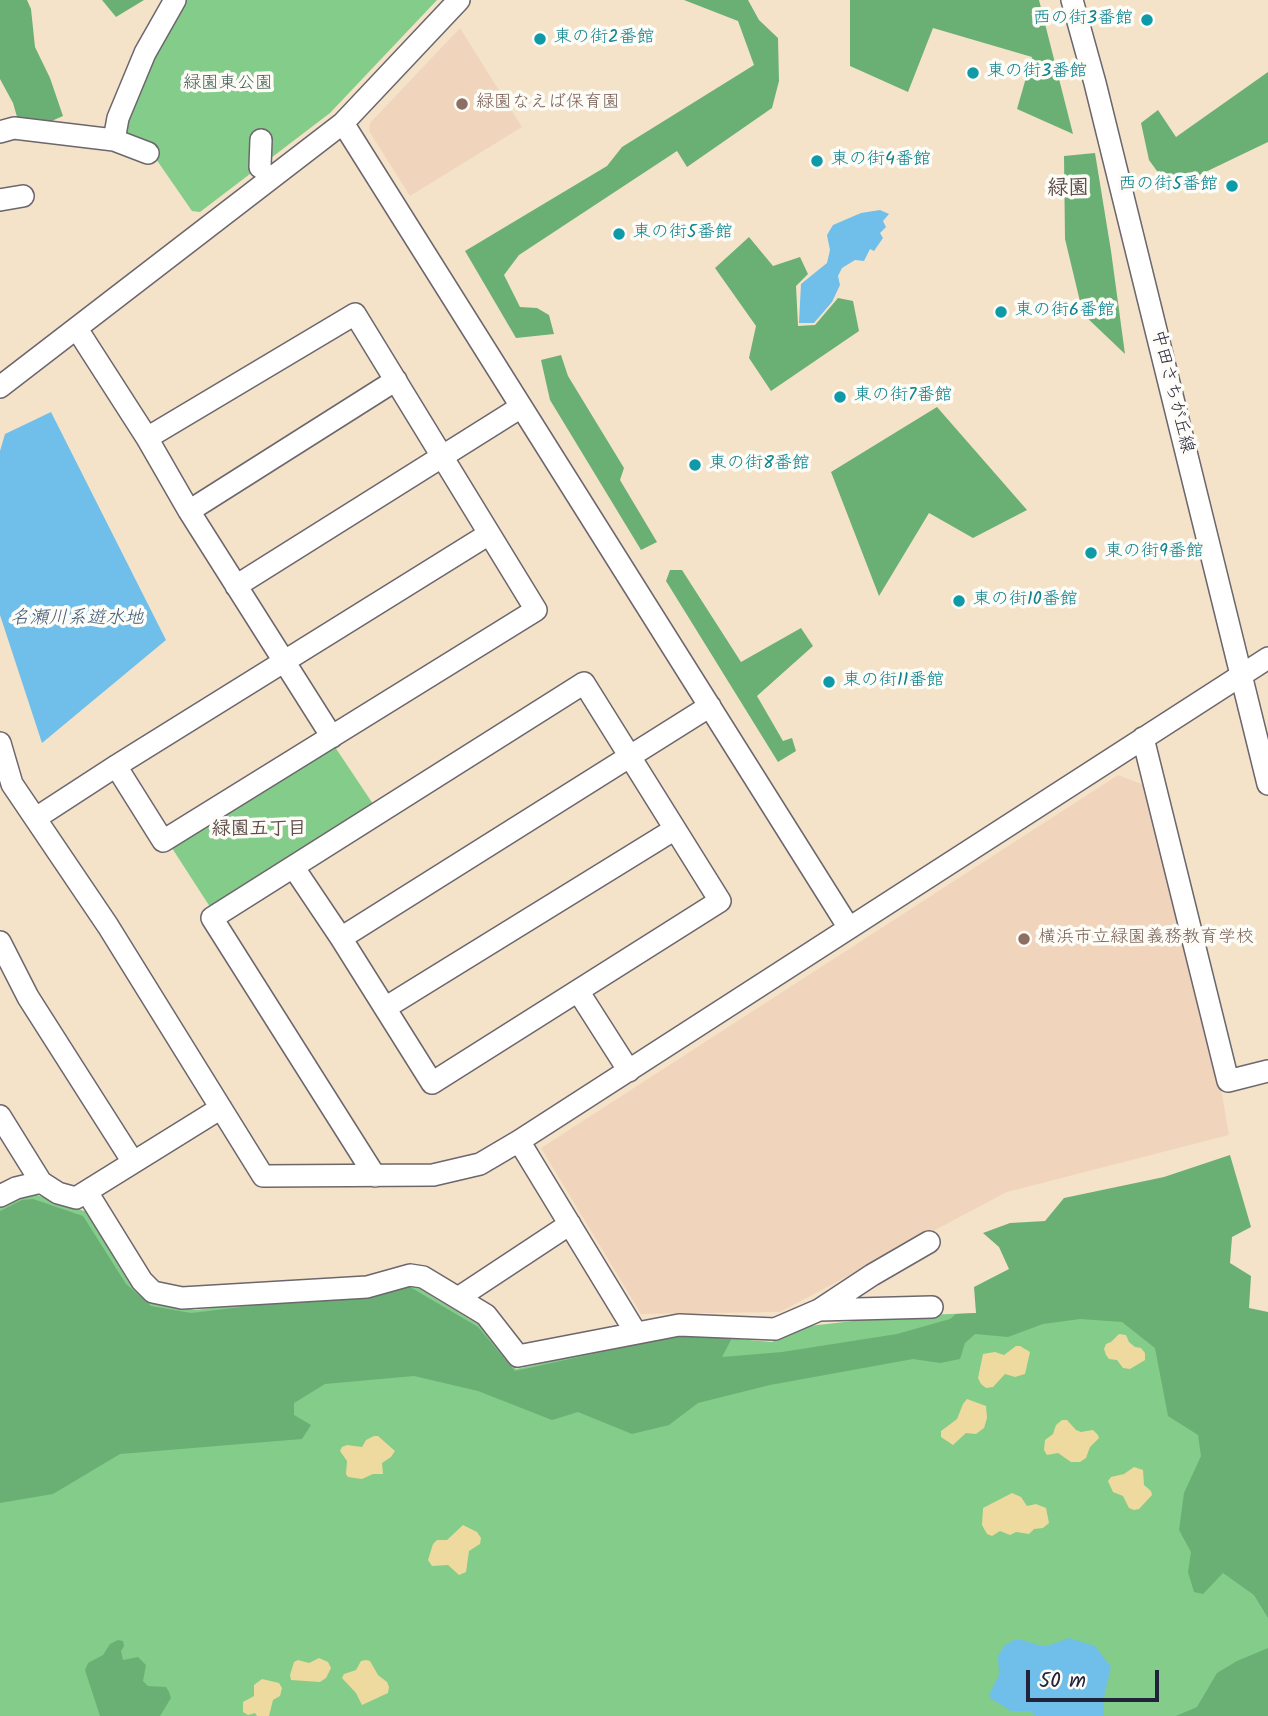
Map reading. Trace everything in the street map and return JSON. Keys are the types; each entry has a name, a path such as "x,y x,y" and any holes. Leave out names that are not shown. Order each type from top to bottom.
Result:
{"street":[{"path":"114,140 118,118 145,53 175,0"},
{"path":"0,387 343,123 459,0"},
{"name":"中田さちが丘線","path":"1072,0 1095,83 1268,784"},
{"path":"343,123 849,928"},
{"path":"0,132 14,128 114,140 148,153"},
{"path":"260,167 261,140"},
{"path":"0,200 23,196"},
{"path":"116,766 163,841 536,610 355,314 147,438"},
{"path":"77,329 332,737"},
{"path":"189,511 396,380"},
{"path":"236,586 522,407"},
{"path":"36,818 489,534"},
{"path":"0,743 12,784 108,926 263,1176 433,1175 480,1164 519,1141 1268,658"},
{"path":"294,867 432,1083 720,901 584,683 212,918 374,1176"},
{"path":"341,938 710,706"},
{"path":"1143,738 1228,1081 1268,1072"},
{"path":"385,1008 675,829"},
{"path":"0,942 28,997 132,1162"},
{"path":"578,991 629,1071"},
{"path":"0,1116 41,1182 58,1193 76,1198 221,1108"},
{"path":"519,1141 636,1333"},
{"path":"0,1196 16,1188 41,1182"},
{"path":"87,1192 142,1281 153,1292 182,1297 367,1287 410,1275 423,1277 485,1315 518,1356 679,1325 775,1328 819,1310 929,1242"},
{"path":"458,1298 569,1224"},
{"path":"819,1310 932,1307"}],"shaded area":[{"path":"460,28 522,127 410,196 369,131 370,123"},
{"name":"横浜市立緑園義務教育学校","path":"1118,775 1142,784 1222,1094 1229,1135 1007,1192 780,1312 641,1314 541,1148"}],"green space":[{"path":"0,0 27,0 31,9 35,47 50,78 63,116 22,134 13,103 0,79"},
{"path":"102,0 144,0 116,17"},
{"name":"緑園東公園","path":"179,0 437,0 330,113 200,212 192,211 147,146 124,134 145,61"},
{"path":"684,0 748,0 759,20 778,38 779,81 772,108 687,167 677,151 519,255 504,275 520,307 537,308 549,315 554,334 516,338 465,251 607,166 622,147 754,65 738,21"},
{"path":"850,0 1039,0 1073,134 1017,109 1032,57 933,28 908,92 850,66"},
{"path":"1268,72 1268,142 1170,189 1149,160 1141,123 1158,110 1176,137"},
{"path":"1095,153 1125,354 1083,314 1065,239 1064,156"},
{"path":"749,237 773,266 800,257 808,274 796,286 798,326 815,325 838,298 853,301 859,331 771,391 749,358 756,326 715,268"},
{"path":"561,355 568,376 624,468 620,480 657,542 641,550 550,400 541,360"},
{"path":"937,407 1027,510 973,538 929,513 879,596 831,472"},
{"path":"670,570 682,570 741,662 801,628 813,646 757,696 783,741 792,738 796,751 778,762 666,581"},
{"path":"333,744 375,807 212,910 170,845"},
{"path":"1230,1155 1251,1227 1232,1237 1230,1263 1251,1276 1249,1308 1268,1312 1268,1618 1254,1595 1223,1573 1203,1594 1194,1592 1188,1572 1191,1552 1179,1530 1184,1493 1201,1456 1198,1435 1168,1416 1155,1348 1122,1322 1080,1319 1043,1324 1008,1337 975,1334 965,1343 960,1359 940,1363 913,1359 770,1385 698,1403 669,1425 632,1434 578,1412 552,1420 478,1391 414,1376 325,1384 294,1403 294,1415 311,1425 302,1439 120,1454 53,1494 0,1503 0,1211 22,1200 33,1199 83,1216 126,1284 151,1306 191,1313 410,1287 478,1327 515,1371 679,1335 732,1338 722,1357 782,1352 897,1334 950,1319 956,1314 976,1313 974,1287 1009,1269 999,1247 983,1233 1010,1223 1045,1221 1064,1198 1164,1177"},
{"path":"34,1194 87,1212 128,1281 151,1302 195,1310 413,1285 481,1326 516,1369 678,1334 772,1342 800,1327 898,1316 977,1313 1268,1325 1268,1716 0,1716 0,1205 20,1195"},
{"path":"123,1641 123,1660 138,1657 146,1665 143,1681 148,1686 166,1687 169,1692 171,1698 160,1716 100,1716 85,1670 88,1663 103,1655 110,1644"},
{"path":"1268,1648 1268,1716 1176,1716 1197,1707 1217,1673"}],"sand":[{"path":"1119,1334 1126,1335 1129,1342 1141,1348 1145,1353 1145,1360 1130,1369 1123,1368 1117,1360 1109,1359 1104,1349 1106,1344"},
{"path":"1016,1346 1030,1352 1025,1374 1015,1377 1005,1374 993,1387 986,1388 981,1384 978,1378 983,1354 995,1352 1004,1355"},
{"path":"967,1399 986,1406 984,1428 976,1434 966,1433 953,1445 941,1437 941,1431 957,1419"},
{"path":"1067,1420 1076,1430 1093,1430 1098,1435 1099,1438 1090,1447 1086,1458 1080,1462 1071,1462 1058,1453 1047,1455 1044,1450 1045,1440 1053,1434 1056,1425"},
{"path":"378,1436 395,1451 382,1463 383,1474 373,1474 362,1479 348,1477 347,1461 340,1451 342,1447 362,1447 366,1440"},
{"path":"1134,1467 1143,1470 1144,1485 1152,1495 1139,1509 1134,1510 1129,1508 1123,1496 1113,1492 1108,1481"},
{"path":"1012,1493 1021,1497 1027,1506 1036,1504 1046,1508 1049,1523 1029,1534 1016,1532 1010,1535 1000,1531 992,1536 987,1534 982,1525 983,1508"},
{"path":"463,1525 477,1532 481,1538 480,1544 469,1551 466,1572 459,1575 448,1565 432,1566 428,1560 433,1544 437,1540 447,1540"},
{"path":"319,1658 328,1662 331,1668 326,1678 320,1682 291,1680 294,1662 298,1660 309,1663"},
{"path":"361,1661 370,1661 389,1687 388,1693 362,1705 356,1693 342,1678 344,1674 356,1670"},
{"path":"262,1679 279,1683 282,1688 280,1696 273,1700 269,1716 257,1716 255,1713 248,1715 243,1712 243,1702 254,1696 254,1685"}],"water":[{"path":"880,210 889,214 883,221 886,227 880,233 883,238 874,251 870,249 864,261 855,260 842,268 838,276 840,285 832,302 814,323 799,323 801,284 827,263 830,250 827,235 833,225 861,213"},
{"name":"名瀬川系遊水地","path":"51,412 166,640 42,743 0,615 0,451 5,434"},
{"path":"1069,1638 1095,1646 1111,1667 1104,1696 1104,1716 1036,1716 1030,1711 1011,1711 990,1698 999,1675 998,1656 1004,1646 1014,1640 1042,1646"}],"place":[{"name":"西の街3番館","path":"1147,20"},
{"name":"東の街2番館","path":"540,39"},
{"name":"東の街3番館","path":"973,73"},
{"name":"緑園なえば保育園","path":"462,104"},
{"name":"東の街4番館","path":"817,161"},
{"name":"西の街5番館","path":"1232,186"},
{"name":"東の街5番館","path":"619,234"},
{"name":"東の街6番館","path":"1001,312"},
{"name":"東の街7番館","path":"840,397"},
{"name":"東の街8番館","path":"695,465"},
{"name":"東の街9番館","path":"1091,553"},
{"name":"東の街10番館","path":"959,601"},
{"name":"東の街11番館","path":"829,682"},
{"name":"横浜市立緑園義務教育学校","path":"1024,939"}],"district":[{"name":"緑園","path":"1068,190"},
{"name":"緑園五丁目","path":"259,831"}]}
